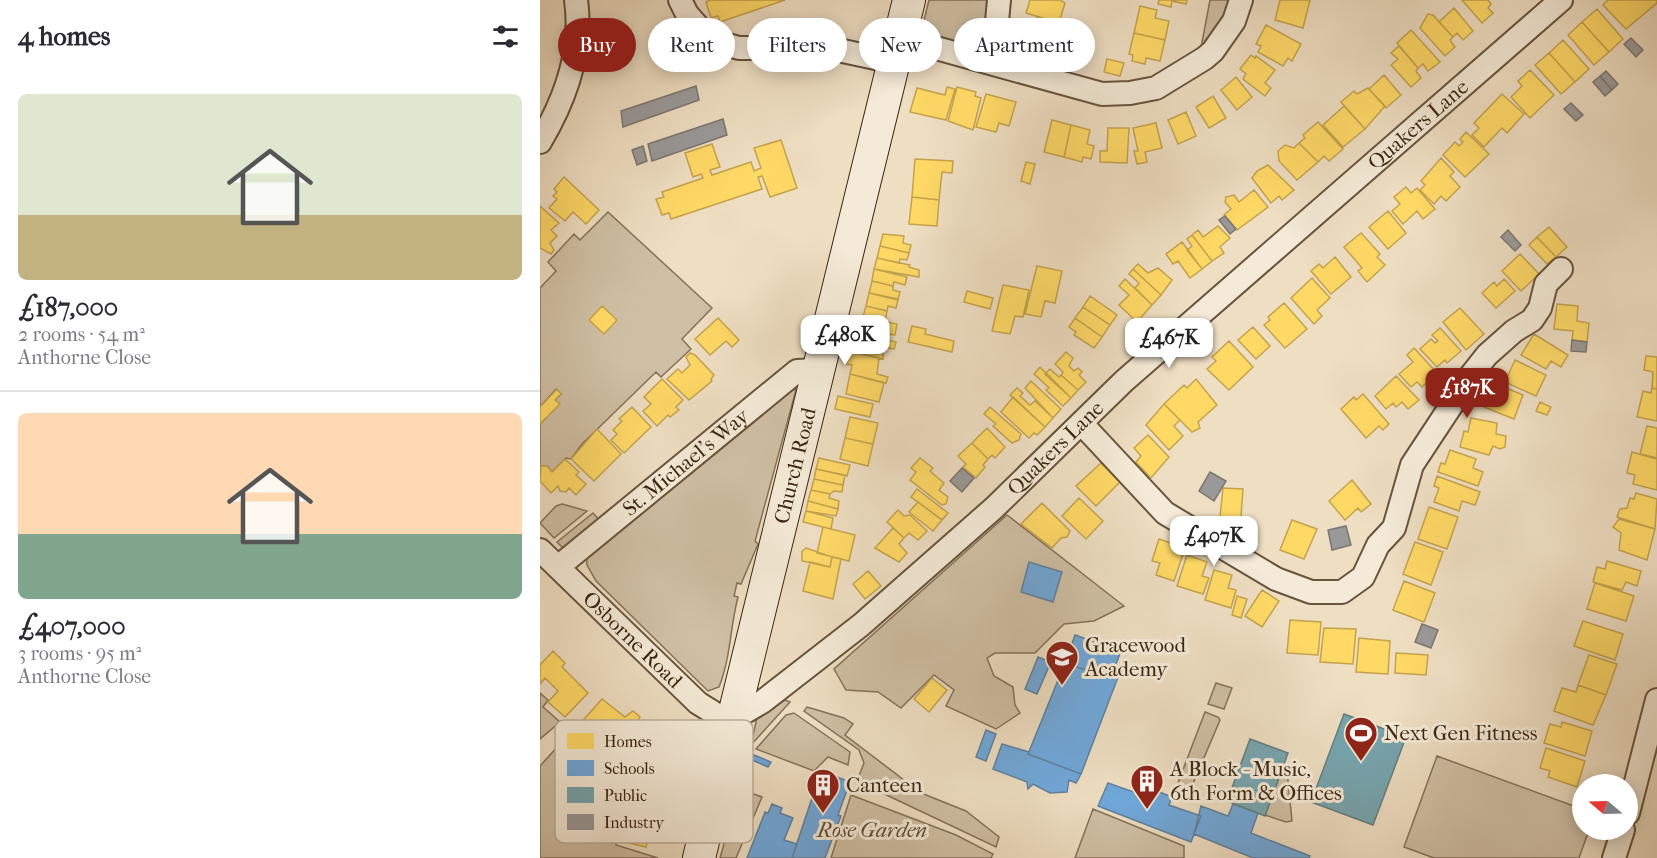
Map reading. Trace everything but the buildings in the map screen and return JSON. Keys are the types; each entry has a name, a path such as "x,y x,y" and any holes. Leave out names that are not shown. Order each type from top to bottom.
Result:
{"street":[{"path":"540,142 565,92 576,54 576,0"},
{"path":"680,0 687,14 710,40 739,48 859,49"},
{"name":"Church Road","path":"905,18 909,0"},
{"path":"997,18 999,0"},
{"path":"1025,72 1102,94 1130,93 1156,88 1213,51 1234,21 1241,0"},
{"name":"Quakers Lane","path":"733,719 762,702 861,625 994,508 1124,381 1561,0"},
{"name":"Church Road","path":"733,719 892,72"},
{"path":"1082,424 1165,513 1276,579 1311,592 1342,592 1362,577 1378,545 1394,528 1412,465 1472,374 1487,355 1532,320 1540,308 1546,284 1561,268"},
{"name":"St. Michael's Way","path":"558,567 789,377 797,371 818,370"},
{"name":"Osborne Road","path":"540,549 698,703 719,716 733,719"},
{"path":"1638,774 1657,700"},
{"path":"1614,858 1620,840"},
{"name":"Church Road","path":"699,858 703,843"}],"green space":[{"path":"929,0 991,0 988,18 954,18 954,41 942,38 942,18 924,18"},
{"path":"1210,0 1234,0 1200,53"},
{"path":"608,212 712,308 682,339 691,349 661,377 656,372 582,444 571,459 566,458 552,472 547,466 540,467 540,424 559,404 555,400 561,394 556,389 540,407 540,288 556,271 548,262 574,234 580,240"},
{"path":"785,389 796,390 755,541 758,544 741,584 737,583 734,596 738,597 723,676 719,687 708,691 596,581 587,565 586,555"},
{"path":"562,504 587,511 554,538 540,523 556,506"},
{"path":"593,513 599,520 564,549 557,542"},
{"path":"1007,515 1124,606 1094,621 1064,624 1035,653 995,653 987,658 994,676 1013,687 1015,705 1020,713 996,729 946,706 954,690 934,675 901,708 878,692 846,690 834,669"},
{"path":"1216,683 1232,688 1224,709 1208,704"},
{"path":"540,693 548,700 543,707 558,720 555,720 555,726 540,739"},
{"path":"785,700 790,702 753,743 757,717"},
{"path":"807,707 844,718 853,724 845,735 921,793 966,811 999,837 996,847 857,781 864,763 859,750 804,711"},
{"path":"1205,712 1220,720 1189,793 1176,788"},
{"path":"794,713 850,752 848,765 828,757 814,771 756,749 786,715"},
{"path":"555,749 555,843 616,843 658,858 540,858 540,766"},
{"path":"1437,756 1572,805 1572,840 1585,840 1579,858 1434,858 1404,847"},
{"path":"1282,770 1287,771 1292,821 1286,822 1265,815"},
{"path":"753,794 762,797 753,818"},
{"name":"Rose Garden","path":"851,795 956,835 993,854 991,858 831,858"},
{"path":"1093,809 1184,846 1184,858 1075,858"},
{"path":"724,843 742,843 736,858 720,858"}],"place":[{"name":"Gracewood Academy","path":"1062,686"},
{"name":"Next Gen Fitness","path":"1361,762"},
{"name":"A Block - Music, 6th Form & Offices","path":"1147,810"},
{"name":"Canteen","path":"823,814"}]}
